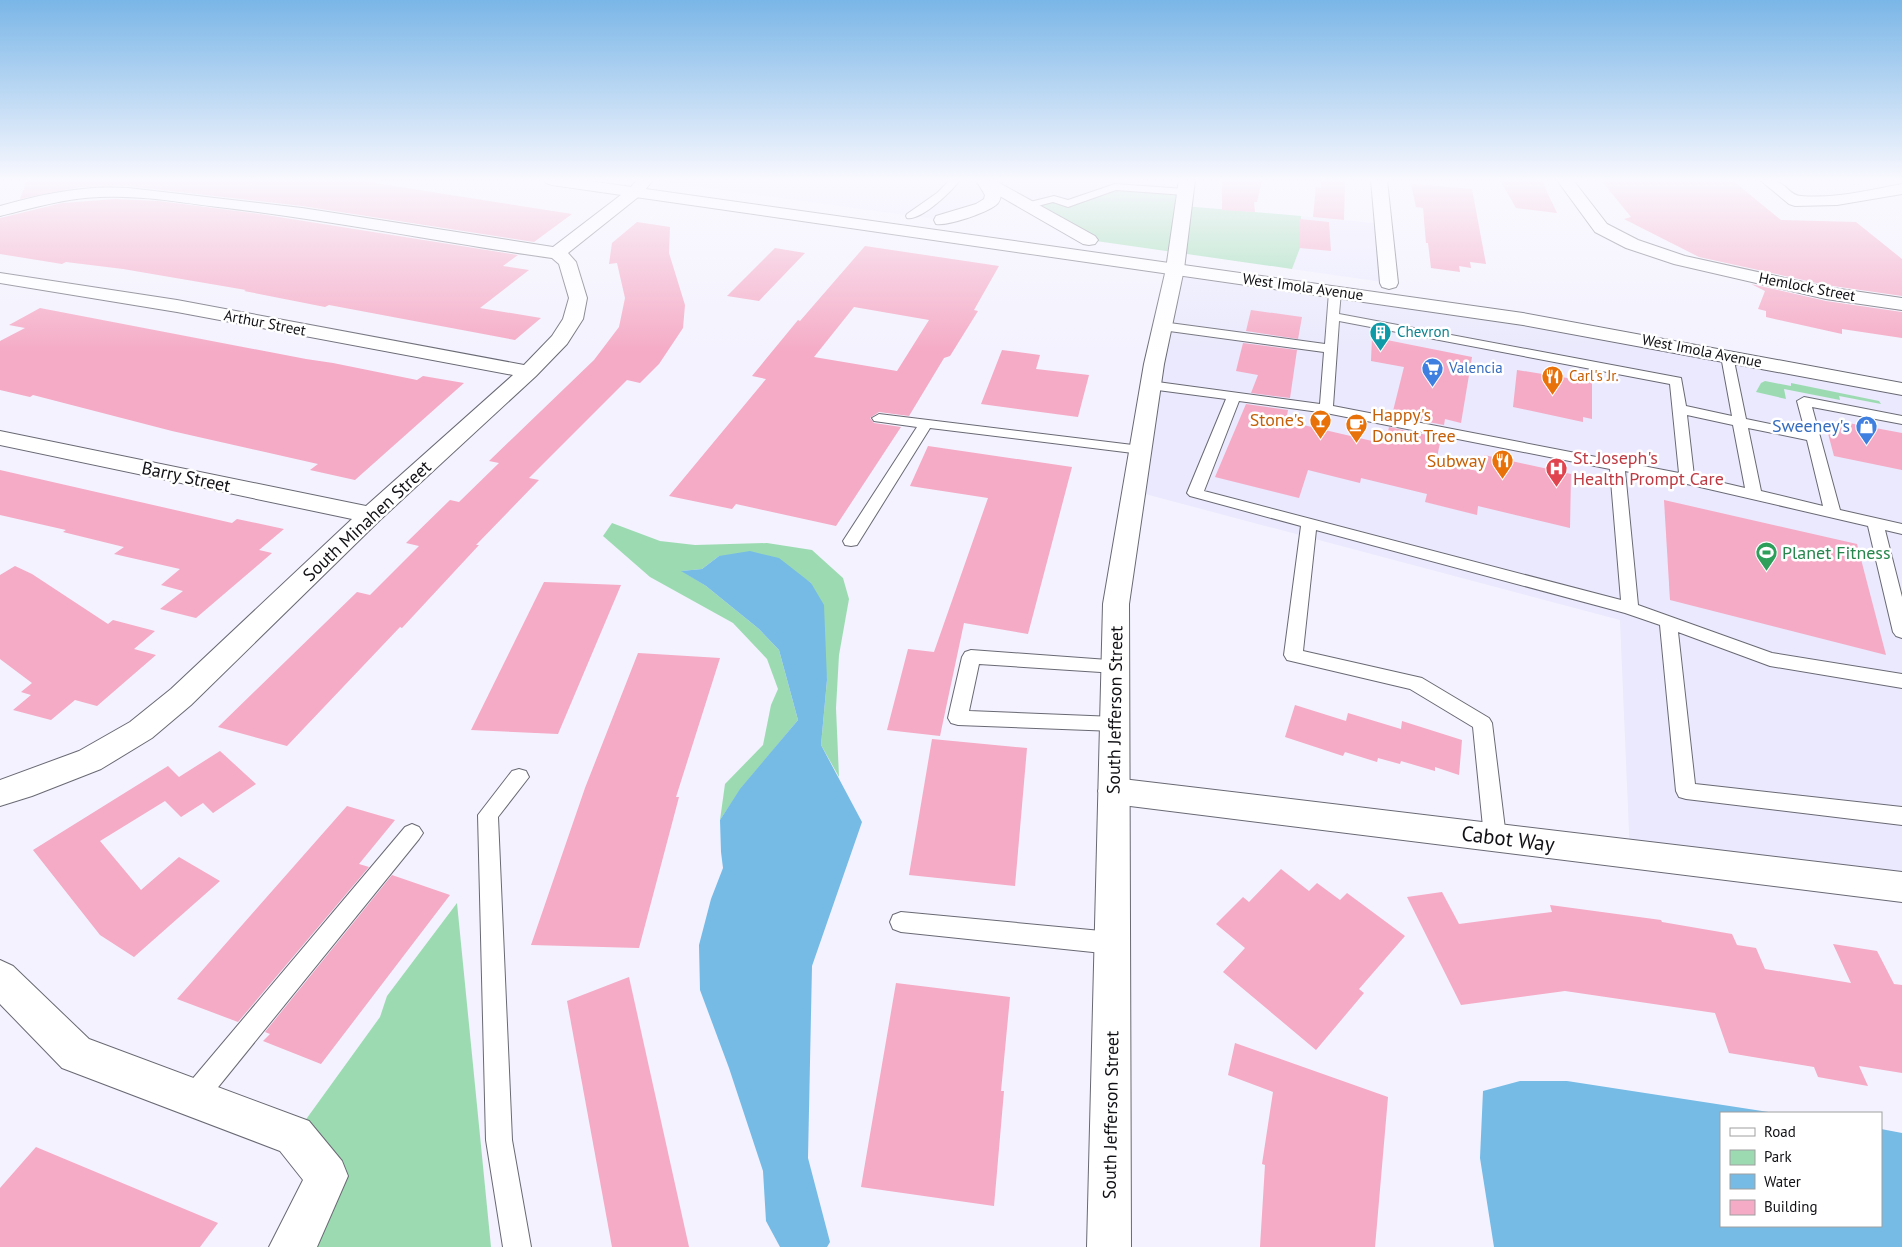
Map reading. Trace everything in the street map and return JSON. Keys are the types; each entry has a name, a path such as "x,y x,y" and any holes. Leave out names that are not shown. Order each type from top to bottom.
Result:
{"street":[{"path":"466,238 557,253 575,238"},
{"name":"West Imola Avenue","path":"1018,238 1176,261 1389,283 1655,325"},
{"name":"West Imola Avenue","path":"1076,238 1176,261 1335,292 1523,319 1902,389"},
{"name":"South Jefferson Street","path":"1109,1247 1116,604 1150,385 1179,238"},
{"path":"1385,238 1389,283"},
{"name":"Hemlock Street","path":"1621,238 1632,244 1680,260 1816,291 1902,304"},
{"name":"South Minahen Street","path":"0,793 21,788 90,760 141,730 181,697 371,515 529,372 560,340 573,319 578,298 567,262 557,253"},
{"name":"Arthur Street","path":"0,278 176,306 529,372"},
{"name":"Barry Street","path":"0,438 371,515"},
{"name":"Cabot Way","path":"1114,792 1902,887"},
{"path":"0,978 76,1054 294,1136 327,1176 301,1232 291,1247"}],"lane":[{"path":"1326,409 1335,292"},
{"path":"1332,316 1676,382 1687,479"},
{"path":"1162,326 1331,349"},
{"path":"1727,356 1754,494"},
{"path":"1150,385 1232,398 1326,409 1687,479 1902,529"},
{"path":"1232,398 1196,493 1630,608 1770,659 1902,681"},
{"path":"1833,513 1804,401 1902,420"},
{"path":"1679,409 1813,437"},
{"path":"879,418 1141,450"},
{"path":"851,541 926,424"},
{"path":"1617,466 1630,608"},
{"path":"1875,522 1902,632"},
{"path":"1309,523 1293,655 1415,682 1482,724 1495,837"},
{"path":"1668,622 1686,791 1902,816"},
{"path":"1115,724 958,718 971,657 1116,666"},
{"path":"517,1247 499,1140 488,815 519,776"},
{"path":"192,1098 412,833"},
{"path":"901,922 1112,943"}],"shaded area":[{"path":"1300,238 1385,238 1389,283 1292,269 1300,248"},
{"path":"1175,269 1335,292 1902,389 1902,887 1630,854 1620,620 1134,491"}],"green space":[{"path":"1086,238 1300,238 1300,248 1292,269"},
{"path":"1765,381 1791,386 1791,383 1879,401 1881,404 1839,396 1840,400 1784,389 1786,399 1756,392 1761,383"},
{"path":"612,523 660,541 695,545 767,543 812,550 843,578 849,599 839,655 836,708 839,777 821,745 827,680 811,583 796,573 719,556 702,569 682,571 706,586 759,629 779,650 798,720 740,790 720,820 725,784 763,745 771,705 778,689 767,659 733,623 650,577 603,536"},
{"path":"457,903 491,1247 318,1247 301,1232 327,1176 294,1136 380,1017 387,996"}],"water":[{"path":"750,551 779,558 811,583 824,605 827,680 821,745 862,822 812,966 808,1158 830,1242 827,1247 780,1247 766,1221 763,1171 729,1068 700,990 699,945 711,899 723,868 720,820 740,789 798,720 779,650 759,629 706,586 681,571 702,569 719,556"},
{"path":"1520,1081 1567,1081 1768,1112 1720,1112 1720,1227 1882,1227 1882,1129 1902,1133 1902,1247 1494,1247 1480,1158 1483,1091"}],"building":[{"path":"0,238 412,238 518,255 503,266 529,270 480,308 541,318 515,340 123,269 66,262 62,264 0,254"},
{"path":"509,238 539,238 534,242"},
{"path":"618,238 670,238 669,253 685,305 683,328 659,364 640,383 627,380 529,478 539,480 476,545 479,545 402,628 400,627 287,746 218,727 357,592 370,595 419,546 406,543 450,500 459,502 499,463 489,461 594,360 619,327 625,298 617,263 609,264 612,243"},
{"path":"1300,238 1330,238 1331,251 1300,248"},
{"path":"1426,238 1481,238 1486,264 1470,262 1471,268 1459,266 1460,272 1431,268 1428,243 1426,243"},
{"path":"1662,238 1876,238 1902,259 1902,296 1826,285 1699,257"},
{"path":"865,246 999,266 974,310 978,311 950,356 944,358 909,416 879,412 870,418 874,423 901,427 836,526 736,504 732,509 669,496 766,379 752,376 798,320 800,321","holes":["854,307 929,320 897,371 814,357"]},
{"path":"775,248 805,253 759,301 727,296"},
{"path":"1751,284 1826,301 1902,312 1902,338 1842,329 1842,334 1766,317 1766,311 1758,309 1765,291"},
{"path":"40,308 417,380 423,376 464,383 355,480 310,470 318,464 172,431 33,395 30,397 0,390 0,341 25,328 9,325"},
{"path":"1251,310 1302,317 1298,339 1246,331"},
{"path":"1372,337 1472,357 1461,423 1445,419 1444,425 1392,415 1404,367 1371,361"},
{"path":"1243,343 1297,350 1290,398 1251,393 1258,375 1236,371"},
{"path":"1002,350 1040,355 1036,369 1089,375 1078,417 981,404"},
{"name":"Carl's Jr.","path":"1517,370 1592,382 1592,419 1583,417 1583,422 1513,407"},
{"path":"1246,404 1288,410 1286,421 1385,444 1389,427 1441,438 1436,462 1482,472 1484,455 1571,474 1570,528 1478,506 1477,515 1425,502 1427,494 1361,478 1360,483 1308,470 1299,498 1215,477"},
{"name":"Sweeney's","path":"1843,422 1902,433 1902,470 1834,456 1826,426"},
{"path":"928,446 1072,467 1028,634 964,623 940,736 887,730 908,649 934,652 988,498 910,486"},
{"path":"0,470 232,523 237,519 284,529 259,550 272,553 196,618 160,609 183,591 161,585 180,569 114,554 124,547 63,532 66,530 0,515"},
{"name":"Planet Fitness","path":"1664,500 1857,544 1886,655 1670,600"},
{"path":"15,566 32,574 108,624 113,620 155,631 134,649 156,655 97,706 75,700 51,720 13,710 31,695 21,692 32,683 0,659 0,575"},
{"path":"544,582 621,585 558,734 471,730"},
{"path":"638,653 720,658 676,797 679,797 639,948 531,945 585,788"},
{"path":"1295,705 1346,721 1348,713 1401,729 1402,721 1462,740 1459,775 1435,767 1435,771 1401,761 1400,764 1378,758 1377,762 1345,752 1343,756 1285,737"},
{"path":"932,739 1027,748 1015,886 909,875"},
{"path":"220,751 256,784 213,813 203,803 181,817 165,801 100,841 141,890 179,857 220,881 134,957 100,935 33,850 168,766 179,777"},
{"path":"347,806 395,820 359,864 369,867 238,1022 177,999"},
{"path":"1281,869 1309,891 1317,883 1340,900 1347,893 1405,936 1359,989 1364,993 1316,1050 1223,972 1245,948 1216,924 1243,897 1249,902"},
{"path":"392,875 450,895 321,1064 263,1041 270,1034 265,1032"},
{"path":"1442,892 1459,924 1552,912 1550,905 1661,920 1662,922 1732,934 1737,945 1756,948 1765,969 1851,983 1833,944 1877,951 1894,984 1902,985 1902,1073 1859,1066 1868,1086 1818,1077 1814,1067 1729,1053 1715,1013 1565,991 1461,1005 1407,897"},
{"path":"629,977 689,1247 612,1247 567,1001"},
{"path":"896,983 1010,997 1001,1091 1004,1091 994,1206 861,1187"},
{"path":"1235,1043 1388,1097 1375,1247 1260,1247 1265,1165 1262,1164 1273,1092 1228,1075"},
{"path":"36,1147 218,1223 200,1247 0,1247 0,1188"}],"place":[{"name":"Chevron","path":"1381,351"},
{"name":"Valencia","path":"1433,387"},
{"name":"Carl's Jr.","path":"1553,395"},
{"name":"Stone's","path":"1320,439"},
{"name":"Happy's Donut Tree","path":"1356,444"},
{"name":"Sweeney's","path":"1866,445"},
{"name":"Subway","path":"1502,480"},
{"name":"St. Joseph's Health Prompt Care","path":"1557,487"},
{"name":"Planet Fitness","path":"1766,572"}]}
